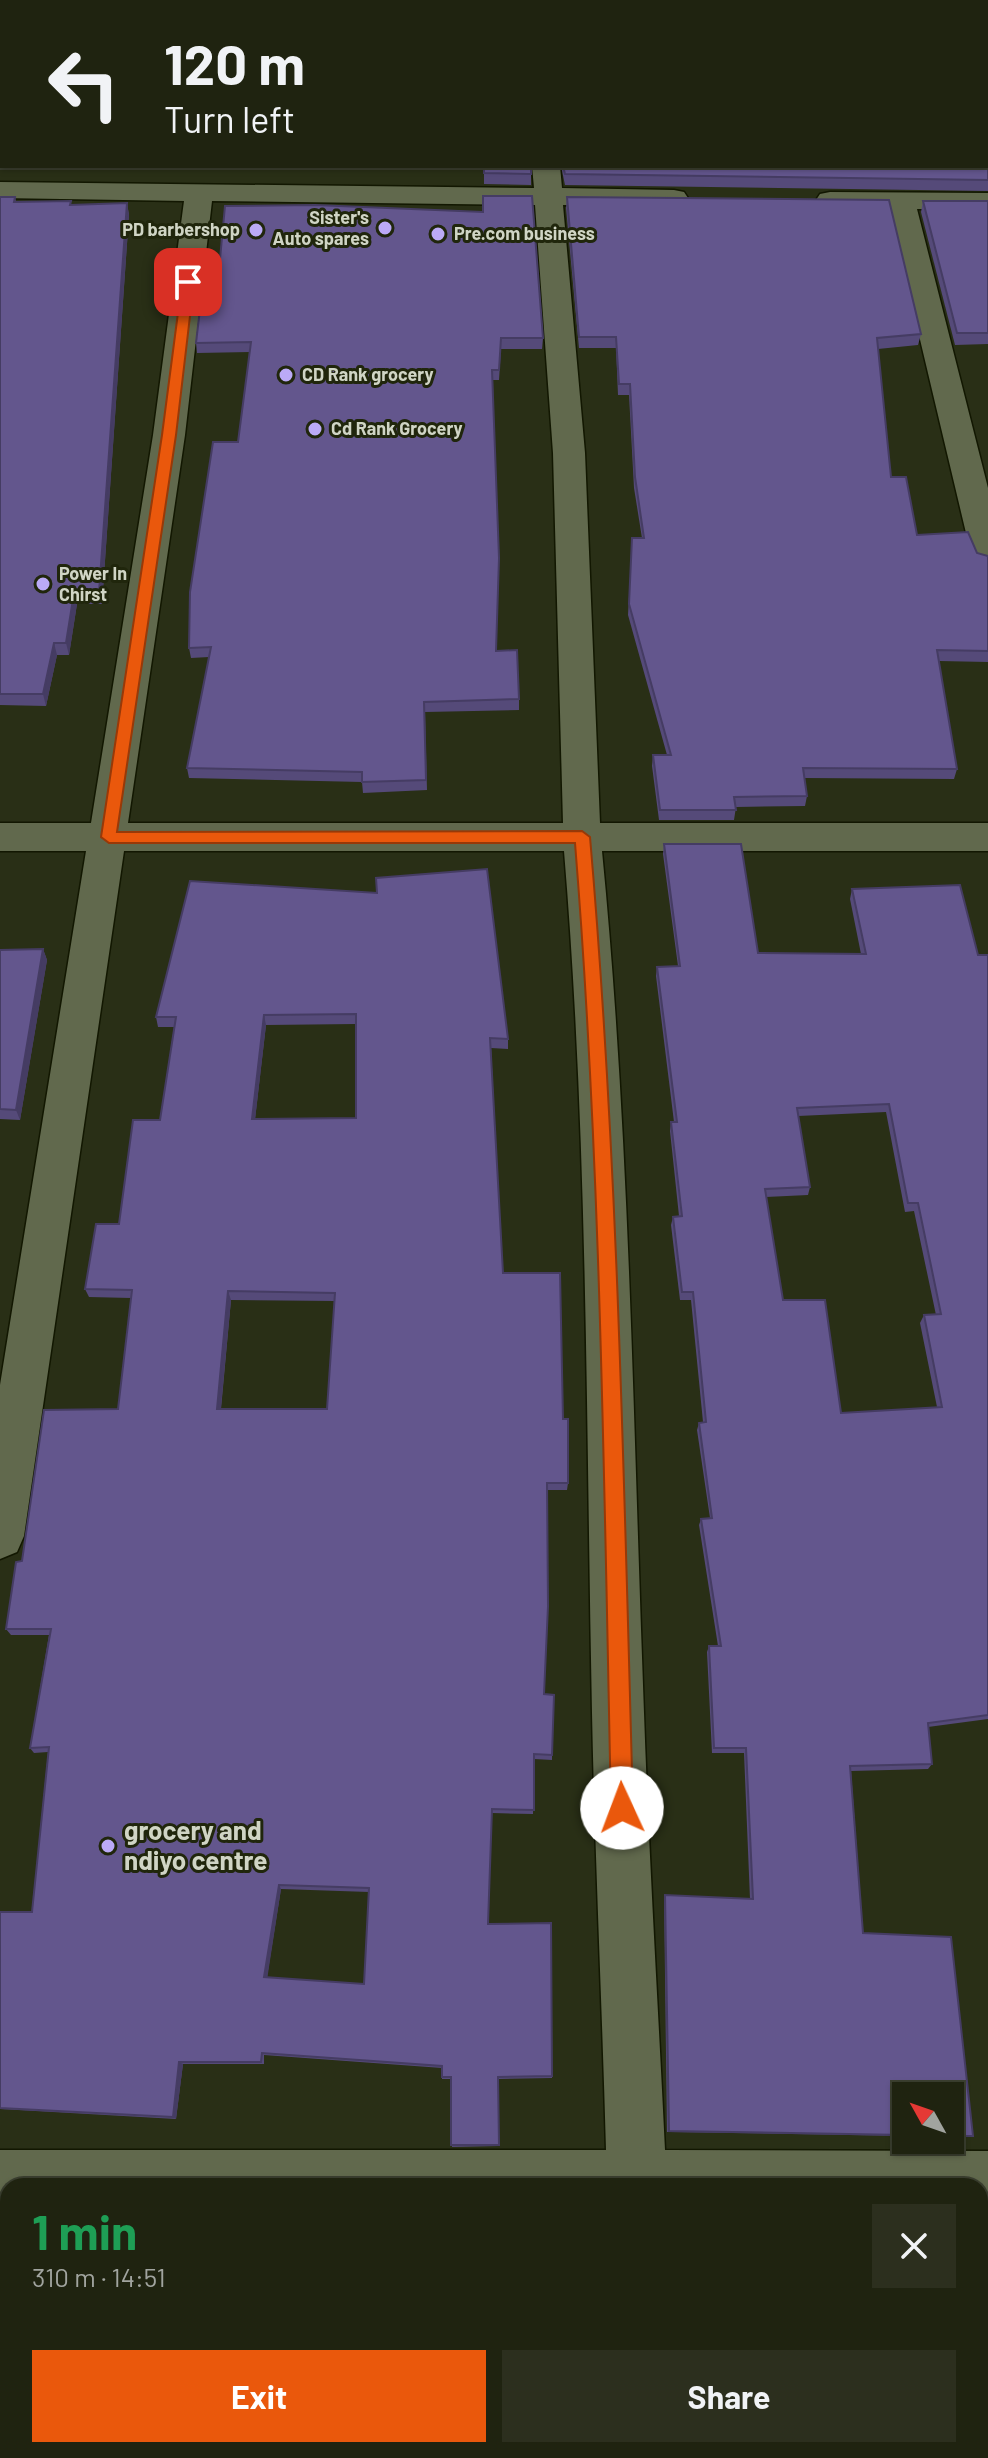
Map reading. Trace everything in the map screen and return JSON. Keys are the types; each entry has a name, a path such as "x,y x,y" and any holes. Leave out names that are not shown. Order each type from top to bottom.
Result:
{"street":[{"path":"546,181 569,453 582,837 593,960 609,1291 618,1715 637,2178"},
{"path":"0,190 199,191 546,181 700,199"},
{"path":"0,1536 22,1376 109,837 169,435 199,191"},
{"path":"808,200 988,201"},
{"path":"901,201 988,554"},
{"path":"0,837 988,837"}],"shaded area":[{"path":"103,168 231,168 103,169"}],"building":[{"path":"484,168 531,168 531,174 484,173"},
{"path":"564,168 988,168 988,180 565,174"},
{"path":"483,196 532,196 543,338 501,338 499,370 492,370 499,558 496,651 517,650 519,699 424,702 426,780 362,782 362,772 187,768 211,647 189,648 190,592 213,442 238,442 251,342 196,343 206,259 220,259 225,206 315,205 483,212"},
{"path":"0,197 15,197 14,202 71,201 70,205 127,203 99,592 74,593 66,643 54,643 43,694 0,694"},
{"path":"567,197 889,200 921,334 877,338 891,477 906,477 917,535 968,532 977,553 988,556 988,651 937,650 957,769 803,768 807,796 734,797 736,810 660,810 653,755 671,755 629,604 632,538 644,538 635,477 630,384 619,384 616,337 579,337"},
{"path":"923,201 988,201 988,333 957,333"},
{"path":"664,844 741,844 758,953 866,954 852,889 960,885 978,955 988,955 988,1715 928,1723 932,1764 850,1766 863,1933 951,1937 973,2136 964,2136 964,2082 892,2082 892,2135 669,2131 665,1895 753,1899 746,1748 714,1748 709,1646 721,1646 701,1519 712,1518 699,1423 706,1422 693,1292 682,1292 673,1217 682,1216 671,1122 677,1122 657,967 680,966","holes":["889,1104 908,1203 918,1203 941,1314 924,1315 942,1407 841,1413 825,1300 783,1300 765,1189 810,1187 797,1108"]},
{"path":"487,869 508,1039 490,1038 503,1273 560,1273 563,1419 568,1419 568,1483 547,1483 548,1606 544,1694 554,1695 552,1755 534,1754 534,1810 492,1809 488,1924 551,1923 552,2076 498,2077 499,2145 451,2145 451,2077 442,2077 442,2066 262,2053 261,2062 179,2062 173,2117 0,2108 0,1912 32,1912 49,1747 30,1748 51,1629 6,1629 16,1562 22,1561 44,1410 118,1409 132,1290 85,1289 96,1224 119,1224 133,1120 160,1120 176,1017 156,1017 190,881 377,893 376,878","holes":["356,1014 356,1118 252,1119 264,1015","228,1291 335,1293 327,1409 217,1409","279,1885 369,1888 364,1984 264,1977"]},
{"path":"43,949 16,1110 0,1109 0,950"}],"place":[{"name":"Sister's Auto spares","path":"385,228"},
{"name":"PD barbershop","path":"256,230"},
{"name":"Pre.com business","path":"438,234"},
{"name":"CD Rank grocery","path":"286,375"},
{"name":"Cd Rank Grocery","path":"315,429"},
{"name":"Power In Chirst","path":"43,584"},
{"name":"grocery and ndiyo centre","path":"108,1846"}],"route":[{"path":"188,282 169,435 109,837 582,837 593,960 609,1307 622,1808"}]}
